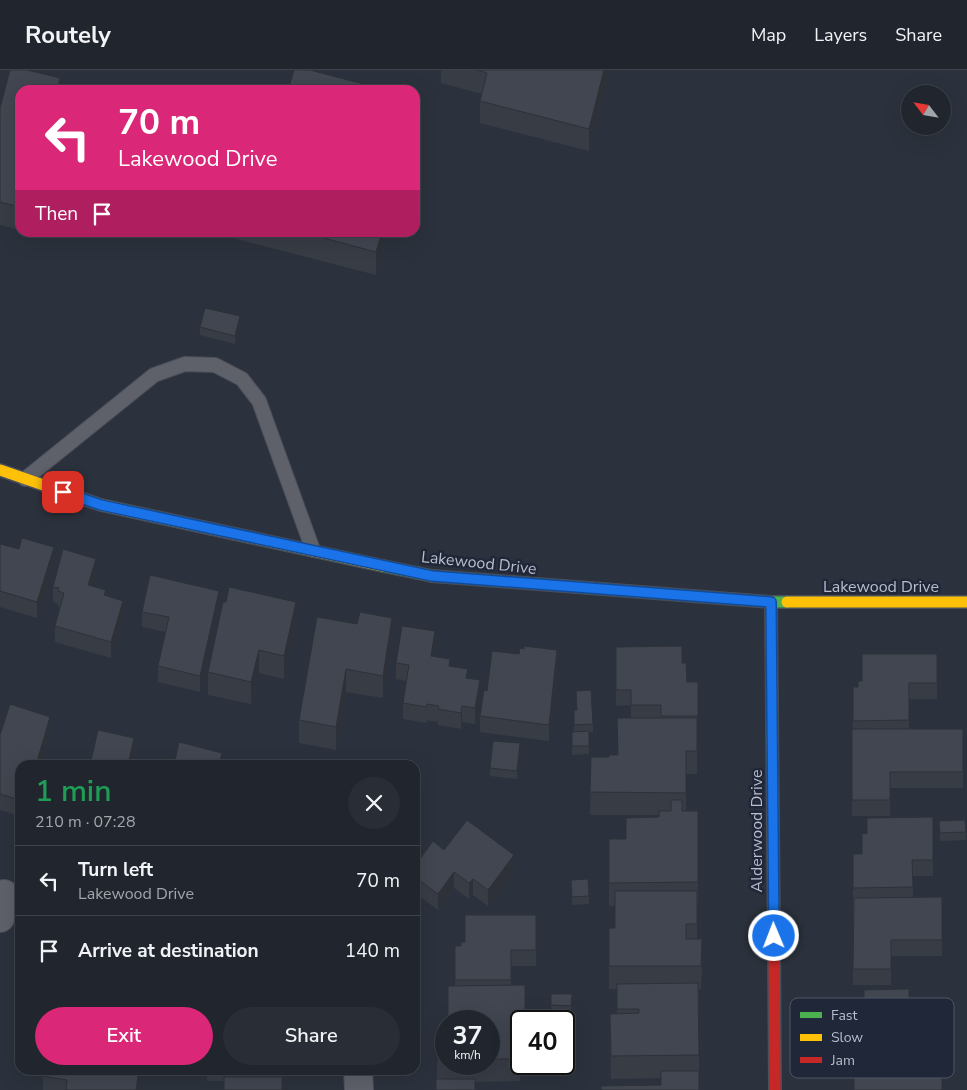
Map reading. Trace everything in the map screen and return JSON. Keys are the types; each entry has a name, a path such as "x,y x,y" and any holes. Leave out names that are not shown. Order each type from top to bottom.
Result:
{"street":[{"name":"Lakewood Drive","path":"0,470 101,505 432,576 771,602 967,602"},
{"name":"Alderwood Drive","path":"771,602 775,1090"},
{"path":"358,1075 359,1090"}],"lane":[{"path":"25,479 154,375 184,364 215,365 242,379 259,401 313,550"}],"building":[{"path":"10,70 27,70 60,78 58,85 15,85 15,206 0,202 0,108"},
{"path":"294,70 310,70 367,85 290,85"},
{"path":"477,70 604,70 589,129 480,101 487,73"},
{"path":"320,237 380,237 376,252"},
{"path":"205,308 240,316 235,336 200,327"},
{"path":"22,538 54,547 37,602 0,591 0,544 19,549"},
{"path":"63,549 96,559 88,585 106,590 104,595 123,601 111,642 55,626 64,593 58,591 59,588 53,587"},
{"path":"150,575 219,591 200,676 158,666 169,617 142,612"},
{"path":"229,587 296,602 284,656 259,650 251,682 208,672 223,602 226,602"},
{"path":"360,612 392,618 383,676 346,669 336,727 299,720 317,617 357,624"},
{"path":"402,626 435,631 431,656 450,659 449,666 468,669 466,678 480,680 475,708 462,706 461,713 438,709 439,706 427,704 426,707 403,703 409,665 396,663"},
{"path":"524,646 557,650 549,725 480,716 484,690 487,691 492,651 519,654 520,648 524,649"},
{"path":"682,646 682,663 686,663 687,682 698,682 698,716 661,716 661,705 631,705 631,690 616,690 616,647"},
{"path":"862,654 937,654 937,683 909,683 909,720 853,721 853,687 858,687 858,681 862,681"},
{"path":"591,690 593,724 574,725 574,710 577,710 576,691"},
{"path":"10,704 50,717 37,760 15,760 15,798 0,794 0,735"},
{"path":"617,718 697,718 697,751 686,751 686,793 590,792 591,757 618,755"},
{"path":"852,729 963,729 963,772 890,772 890,800 852,800"},
{"path":"98,730 134,738 129,760 91,760"},
{"path":"589,731 589,746 572,746 572,732"},
{"path":"493,741 520,743 517,771 490,768"},
{"path":"179,742 222,753 220,760 175,760"},
{"path":"671,800 682,800 682,811 698,811 698,882 609,883 609,839 626,839 626,818 659,817 659,811 671,811"},
{"path":"933,817 933,860 912,860 913,887 853,888 853,854 862,854 862,833 867,834 867,818"},
{"path":"467,820 514,855 488,890 473,879 469,883 454,872 438,894 420,881 420,859 433,841 444,850"},
{"path":"965,820 966,832 940,833 939,821"},
{"path":"588,879 589,896 572,897 571,880"},
{"path":"615,891 697,891 697,924 686,924 686,939 702,939 701,966 609,966 609,928 615,928"},
{"path":"942,897 942,940 891,940 891,969 853,969 854,898"},
{"path":"465,915 536,915 536,950 511,950 511,980 455,980 455,946 461,946 461,942 465,942"},
{"path":"698,983 699,1055 611,1056 610,1014 639,1013 639,1009 617,1009 617,984"},
{"path":"525,985 525,1010 510,1010 510,1059 500,1059 500,1010 448,1010 448,986"},
{"path":"909,989 909,998 864,998 864,990"},
{"path":"551,994 572,994 571,1006 551,1005"},
{"path":"661,1071 699,1071 699,1090 601,1090 601,1086 661,1085"},
{"path":"138,1075 136,1090 66,1090 67,1080 43,1076"},
{"path":"224,1077 282,1077 282,1090 224,1090"},
{"path":"854,1078 942,1078 942,1090 854,1090"},
{"path":"436,1079 475,1079 475,1090 436,1090"}],"traffic: fast":[{"path":"383,566 432,576 787,602"}],"traffic: slow":[{"path":"0,470 101,505 383,566"},
{"path":"771,602 774,943"},
{"path":"787,602 967,602"}],"traffic: jam":[{"path":"774,943 775,1090"}],"route":[{"path":"63,492 101,505 432,576 771,602 774,936"}]}
